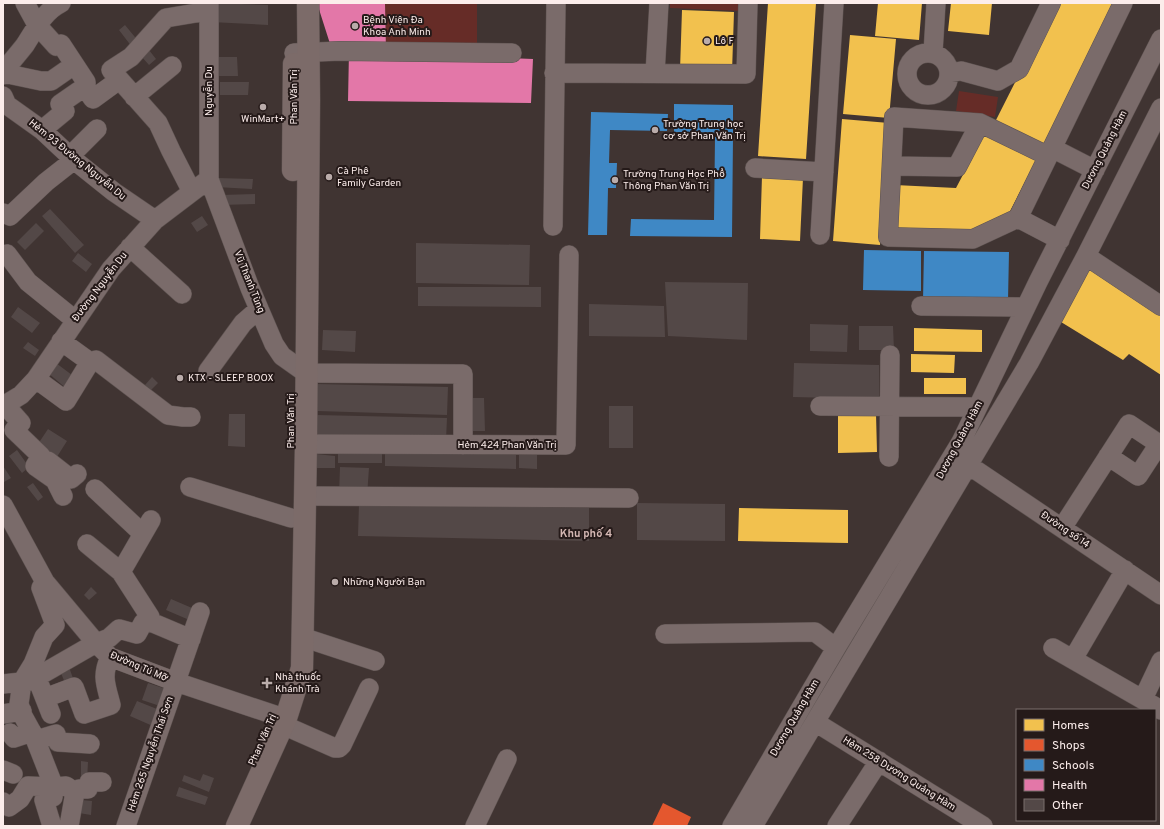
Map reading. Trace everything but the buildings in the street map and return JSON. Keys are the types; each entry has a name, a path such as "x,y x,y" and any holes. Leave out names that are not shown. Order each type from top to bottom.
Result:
{"main road":[{"name":"Phan Văn Trị","path":"237,826 279,720 289,668 295,525 299,368 301,53 294,3"},
{"path":"301,53 308,3"},
{"name":"Phan Văn Trị","path":"224,826 279,720 286,718 302,668 302,637 295,525 305,496 306,444 299,368"}],"street":[{"path":"25,3 37,25 56,46 62,44 86,82 86,89 93,99 166,18 209,7"},
{"path":"61,3 57,5 37,25 3,74 41,81 51,81 74,65"},
{"path":"553,226 556,3"},
{"path":"655,74 658,3"},
{"path":"554,73 746,74 748,3"},
{"path":"820,235 834,3"},
{"path":"932,54 936,3"},
{"path":"950,73 960,71 998,81 1019,69 1051,3"},
{"path":"1095,170 1050,152 980,123 894,117 888,237 973,239 1018,218 1050,152 1123,3"},
{"name":"Nguyễn Du","path":"209,7 209,179"},
{"name":"Dương Quảng Hàm","path":"753,826 815,722 961,460 961,442 977,407 1161,39"},
{"path":"301,53 340,51 512,53"},
{"path":"926,53 939,56 944,60 950,73 946,86 935,95 928,96 920,94 914,90 907,78 907,71 910,64 919,55 926,53"},
{"path":"134,97 172,66"},
{"path":"115,75 158,123 192,192"},
{"path":"42,130 65,111 60,104 86,86"},
{"name":"Hẻm 93 Đường Nguyễn Du","path":"3,96 7,105 42,130 72,158 114,192 155,220"},
{"path":"925,119 928,96"},
{"name":"Dương Quảng Hàm","path":"732,826 836,648 961,460 1029,364 1161,108"},
{"path":"892,166 957,167 980,123"},
{"path":"3,213 10,216 72,158 97,129"},
{"path":"755,168 824,172"},
{"name":"Đường Nguyễn Du","path":"4,406 21,395 36,379 111,269 130,247 155,220 209,179"},
{"name":"Vũ Thanh Tùng","path":"209,179 274,344 282,356 299,368"},
{"path":"1018,218 1060,240"},
{"path":"130,247 182,294"},
{"path":"7,254 28,282 75,320"},
{"name":"Hẻm 424 Phan Văn Trị","path":"306,444 566,446 569,255"},
{"path":"1086,256 1161,306"},
{"path":"921,306 1026,307"},
{"path":"208,371 242,323 259,309"},
{"path":"61,342 90,362"},
{"path":"888,458 890,355"},
{"path":"36,379 66,401 90,362 96,360 168,414 191,417"},
{"path":"299,368 463,374 463,445"},
{"path":"4,406 21,423 14,430 41,456 71,479 77,474"},
{"path":"820,406 977,407"},
{"path":"41,456 35,466 55,480 63,496"},
{"path":"1062,528 1108,456"},
{"name":"Đường số 14","path":"961,460 1125,570 1158,586"},
{"path":"190,487 295,525"},
{"path":"95,489 147,527 121,572"},
{"path":"305,496 629,498"},
{"name":"Đường Tú Mỡ","path":"4,509 45,582 96,643 110,657 279,720 335,748 339,748 342,745 369,688"},
{"path":"3,684 29,680 96,643 109,638 119,629 137,634 143,622 150,617 121,572 87,544"},
{"path":"1073,659 1125,570"},
{"path":"45,582 41,588 55,624 44,637 19,704 23,716 34,736 54,787 53,797 44,800 52,826"},
{"name":"Hẻm 265 Nguyễn Thái Sơn","path":"126,826 200,612"},
{"path":"146,620 191,639"},
{"path":"666,634 815,632 836,648"},
{"path":"302,637 375,661"},
{"path":"1053,648 1161,710"},
{"path":"29,680 48,706 74,687 84,714 111,705 104,677 106,666 110,657"},
{"path":"1142,699 1161,661"},
{"path":"3,714 22,711"},
{"name":"Hẻm 258 Dương Quảng Hàm","path":"815,722 983,826"},
{"path":"10,733 14,738 56,734 58,742 90,744"},
{"path":"475,826 507,759"},
{"path":"837,826 879,761"},
{"path":"69,826 75,792 79,789 88,789 89,782 102,782"},
{"path":"3,802 9,807 20,799 28,786 66,786 75,792"}],"shaded area":[{"path":"385,3 477,3 477,51 386,50"},
{"path":"670,3 742,3 742,11 670,8"},
{"path":"959,91 998,97 995,117 956,111"}],"place":[{"name":"Bệnh Viện Đa Khoa Anh Minh","path":"355,26"},
{"name":"Lô F","path":"707,41"},
{"name":"WinMart+","path":"263,107"},
{"name":"Trường Trung học cơ sở Phan Văn Trị","path":"655,130"},
{"name":"Cà Phê Family Garden","path":"329,177"},
{"name":"Trường Trung Học Phổ Thông Phan Văn Trị","path":"615,180"},
{"name":"KTX - SLEEP BOOX","path":"180,378"},
{"name":"Những Người Bạn","path":"335,582"},
{"name":"Nhà thuốc Khánh Trà","path":"267,683"}],"district":[{"name":"Khu phố 4","path":"586,534"}]}
